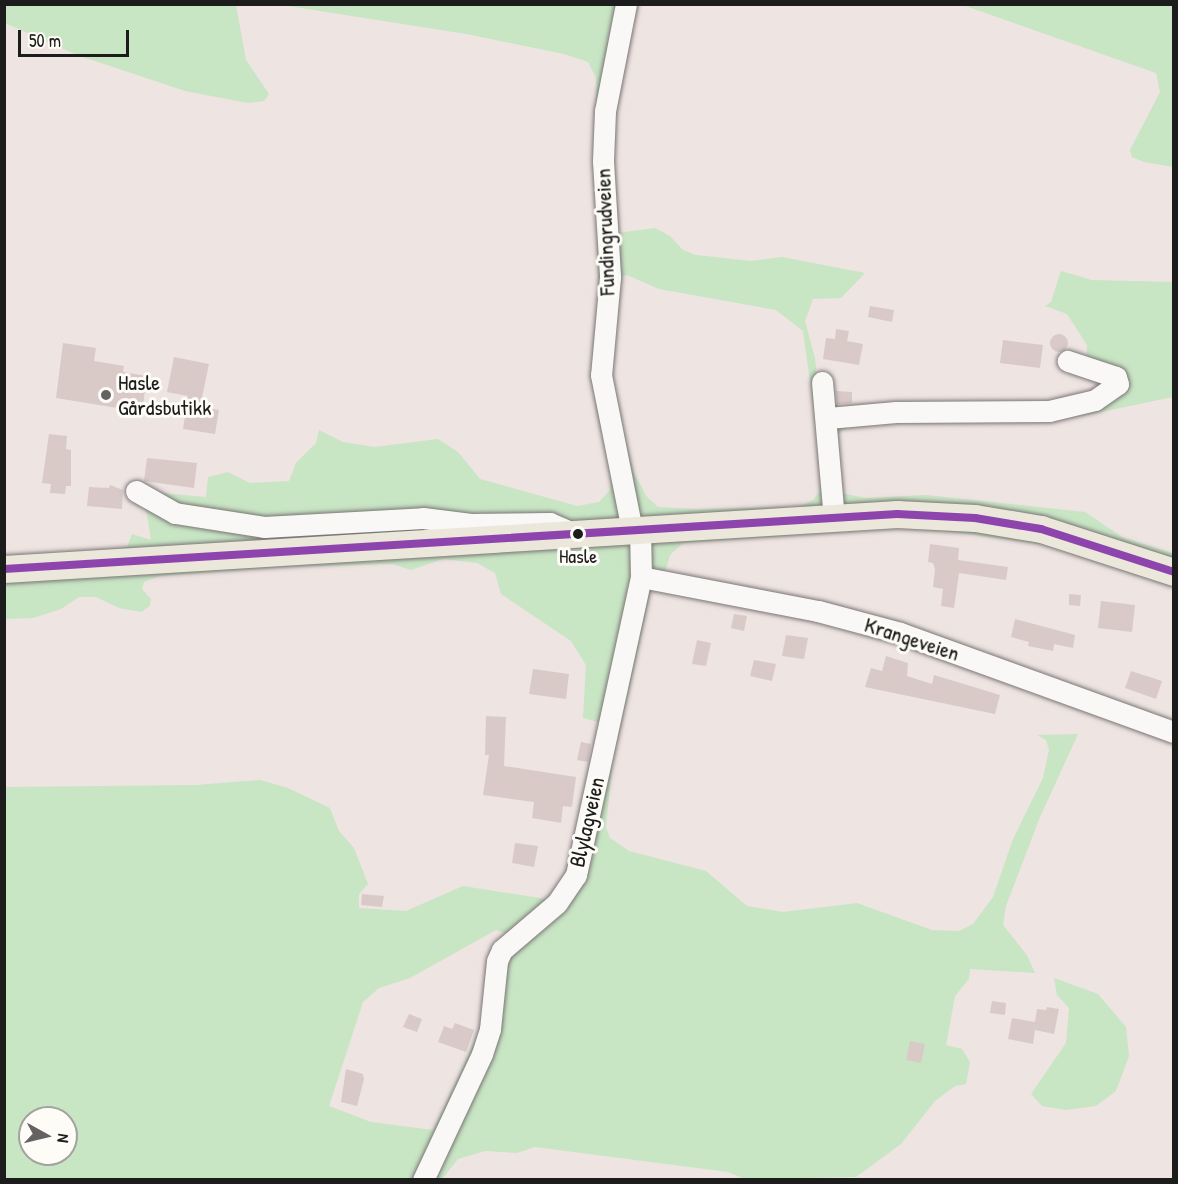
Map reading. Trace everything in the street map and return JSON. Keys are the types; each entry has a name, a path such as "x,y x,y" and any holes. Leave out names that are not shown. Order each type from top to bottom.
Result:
{"main road":[{"path":"4,569 834,518 935,515 1014,524 1070,537 1173,572"}],"street":[{"name":"Fundingrudveien","path":"626,4 605,111 603,161 610,277 601,375 636,530"},
{"path":"828,418 896,412 1049,411 1095,400 1117,387 1116,377 1068,361"},
{"path":"822,382 828,418 834,518"},
{"path":"136,491 175,513 264,527 423,518 471,524 550,523 574,534"},
{"name":"Blylagveien","path":"423,1179 482,1054 490,1029 496,961 502,950 557,903 576,875 641,578 636,530"},
{"name":"Krangeveien","path":"641,578 818,611 900,633 1173,732"}],"green space":[{"path":"4,5 236,5 246,60 269,94 264,101 248,103 185,91 77,55 5,23"},
{"path":"282,5 635,5 611,122 617,233 655,228 670,236 683,250 696,255 751,261 782,257 865,273 841,298 813,299 805,321 815,358 821,415 857,419 838,435 835,450 841,493 865,498 926,495 1085,512 1122,537 1173,553 1173,587 1054,546 914,527 683,543 670,555 665,573 652,586 612,766 606,827 610,838 629,851 706,871 747,906 783,912 857,903 932,930 959,931 973,924 993,897 1013,839 1043,778 1049,750 1046,740 1037,735 1078,734 1040,817 1006,906 1003,925 1027,955 1035,973 970,969 969,979 955,996 946,1045 962,1049 970,1062 966,1084 955,1086 935,1101 901,1144 856,1177 744,1179 728,1172 535,1147 517,1153 485,1151 458,1159 442,1179 5,1179 4,787 196,785 260,780 288,788 330,808 339,831 354,848 368,884 359,894 359,908 406,911 463,886 552,900 572,874 602,723 583,718 586,665 571,641 501,594 495,573 477,563 443,559 411,570 392,564 285,567 160,576 144,582 142,589 151,599 150,606 141,612 119,608 96,597 79,597 61,609 33,618 5,619 5,559 101,552 127,547 132,534 151,540 146,508 150,492 206,497 208,477 228,472 250,483 289,481 296,463 316,443 319,430 343,442 374,447 438,439 458,452 480,479 577,506 599,502 610,490 612,473 596,411 592,353 598,298 596,78 588,62 564,54 466,34","holes":["627,275 659,289 776,310 803,331 820,453 820,491 813,500 799,507 696,509 658,507 647,497 634,473 610,382 617,277","496,930 507,934 482,1026 433,1130 371,1122 329,1106 363,1002 379,988 410,978"]},
{"path":"963,5 1173,5 1173,167 1144,162 1132,157 1130,150 1160,92 1156,73"},
{"path":"1061,271 1092,280 1173,282 1173,397 1077,417 1105,381 1086,373 1087,345 1067,314 1045,306 1051,302"},
{"path":"1054,978 1098,994 1126,1027 1129,1056 1116,1091 1096,1106 1066,1110 1042,1106 1031,1094 1066,1043 1069,1008 1057,995"}],"building":[{"path":"870,306 894,310 892,322 868,317"},
{"path":"836,329 849,331 847,341 863,344 859,365 823,359 826,338 835,339"},
{"path":"1059,334 1065,337 1068,343 1065,349 1059,352 1053,349 1050,343 1053,337"},
{"path":"1003,340 1043,345 1040,368 1000,363"},
{"path":"63,343 96,348 94,361 124,366 123,372 147,376 142,412 56,398"},
{"path":"174,357 209,364 200,407 219,410 215,434 183,429 188,396 167,392"},
{"path":"836,391 852,392 852,403 837,404"},
{"path":"49,434 67,436 66,449 71,450 71,486 66,486 65,494 50,493 51,484 42,483"},
{"path":"147,458 197,463 194,488 144,481"},
{"path":"110,485 123,490 122,509 87,506 89,487 109,488"},
{"path":"930,544 959,548 958,560 1008,567 1006,580 959,573 954,608 941,606 943,589 933,587 935,569 933,563 928,562"},
{"path":"1069,594 1081,595 1080,606 1069,605"},
{"path":"1101,601 1135,605 1132,632 1098,628"},
{"path":"734,614 747,616 744,631 731,628"},
{"path":"1015,619 1075,635 1073,648 1054,644 1053,651 1028,646 1029,642 1011,637"},
{"path":"786,635 808,638 804,659 782,656"},
{"path":"697,640 711,643 706,666 692,664"},
{"path":"886,656 908,663 907,676 932,684 934,675 1000,695 995,714 865,687 871,668 882,671"},
{"path":"754,660 776,664 772,681 750,676"},
{"path":"533,669 569,674 566,699 529,694"},
{"path":"1131,671 1162,681 1156,699 1125,688"},
{"path":"486,716 506,717 504,766 576,777 572,807 563,806 561,823 532,818 534,802 483,795 489,755 485,755"},
{"path":"581,742 591,744 588,762 577,760"},
{"path":"515,843 538,846 534,867 512,863"},
{"path":"362,894 384,896 382,907 361,905"},
{"path":"992,1001 1006,1003 1005,1015 990,1013"},
{"path":"1047,1007 1059,1009 1054,1034 1035,1030 1033,1044 1008,1039 1012,1018 1035,1022 1037,1009 1046,1010"},
{"path":"409,1014 422,1019 417,1032 403,1027"},
{"path":"455,1023 474,1030 466,1052 438,1042 444,1026 452,1029"},
{"path":"910,1041 925,1044 921,1063 906,1060"},
{"path":"346,1069 363,1074 364,1079 357,1106 341,1102"}],"transit line":[{"path":"4,569 897,514 975,518 1041,529 1174,572"}],"place":[{"name":"Hasle Gårdsbutikk","path":"106,395"},
{"name":"Hasle","path":"578,534"}]}
